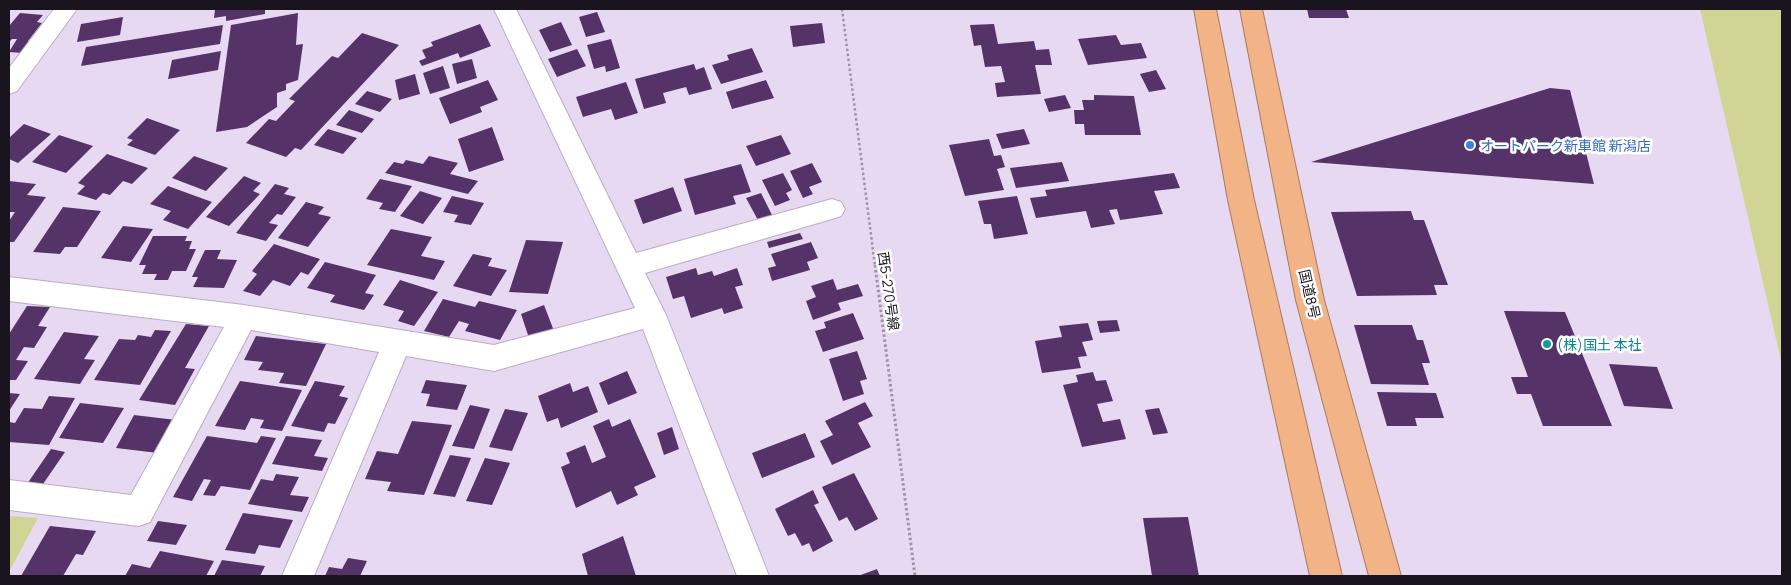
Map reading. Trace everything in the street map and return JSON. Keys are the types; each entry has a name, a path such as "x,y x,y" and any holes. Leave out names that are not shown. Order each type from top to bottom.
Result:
{"highway":[{"path":"1205,9 1241,200 1326,576"},
{"name":"国道8号","path":"1251,9 1310,300 1386,576"}],"street":[{"path":"9,86 66,9"},
{"path":"505,9 652,315 754,576"},
{"path":"628,266 832,208"},
{"path":"9,289 244,317 494,358 652,315"},
{"path":"9,495 139,511 244,317"},
{"path":"298,576 398,341"}],"path":[{"name":"西5-270号線","path":"842,9 915,576"}],"green space":[{"path":"1700,9 1782,9 1782,365"},
{"path":"9,516 38,518 9,572"}],"building":[{"path":"265,9 265,14 226,21 226,16 214,18 215,10"},
{"path":"1307,9 1346,9 1349,18 1309,18"},
{"path":"597,12 605,32 586,37 579,17"},
{"path":"20,13 43,15 37,22 42,23 28,41 32,42 23,53 9,52 17,39 12,39 9,42 9,26"},
{"path":"298,13 296,45 303,44 298,80 286,84 286,90 277,93 277,107 247,127 216,132 231,25"},
{"path":"123,17 120,35 77,42 81,24"},
{"path":"561,22 572,45 550,52 539,30"},
{"path":"822,23 825,43 793,47 790,26"},
{"path":"480,24 491,46 460,58 458,53 422,66 419,61 426,58 422,50 433,46 431,42"},
{"path":"994,24 998,44 1034,41 1036,50 1049,49 1052,65 1035,65 1041,94 997,97 995,83 1005,82 1001,66 985,67 981,45 974,46 970,25"},
{"path":"223,25 220,44 81,66 86,47"},
{"path":"362,33 399,45 301,150 295,148 286,157 246,143 269,119 276,121 295,101 289,99 332,56 338,58"},
{"path":"1116,35 1121,45 1141,43 1147,58 1088,65 1078,39"},
{"path":"611,39 620,68 606,72 605,66 594,69 587,45"},
{"path":"752,48 763,72 721,84 712,65 729,60 727,55"},
{"path":"577,49 586,66 557,77 548,59"},
{"path":"221,51 218,70 168,79 172,60"},
{"path":"472,59 477,78 457,84 452,64"},
{"path":"694,64 696,70 704,67 712,89 689,95 686,87 663,93 666,103 644,109 635,79"},
{"path":"443,66 450,88 430,94 423,73"},
{"path":"1156,70 1166,89 1149,92 1140,74"},
{"path":"415,74 420,94 399,100 395,80"},
{"path":"488,80 498,100 480,107 482,112 450,124 439,98"},
{"path":"766,80 774,98 732,109 726,92"},
{"path":"626,82 638,113 615,120 611,109 583,117 576,97"},
{"path":"1550,88 1570,90 1594,184 1311,162"},
{"path":"367,91 392,99 380,112 355,104"},
{"path":"1065,95 1071,108 1049,112 1044,99"},
{"path":"1094,95 1134,96 1141,135 1085,135 1084,124 1075,124 1074,110 1084,110 1082,100 1094,100"},
{"path":"349,110 374,119 362,133 336,125"},
{"path":"147,118 180,130 155,155 127,145 133,140 127,138"},
{"path":"24,124 51,134 18,163 9,159 9,138"},
{"path":"492,127 504,160 469,172 458,139"},
{"path":"328,129 357,138 343,154 314,145"},
{"path":"1024,129 1030,144 1002,149 996,134"},
{"path":"59,135 93,146 66,173 32,162"},
{"path":"781,135 791,154 756,166 746,146"},
{"path":"989,139 994,156 1001,155 1005,167 997,169 1004,190 965,196 949,145"},
{"path":"107,154 148,168 132,184 123,181 110,195 103,193 96,200 77,194 85,186 78,183"},
{"path":"194,156 228,168 206,191 172,178"},
{"path":"429,156 458,163 450,174 478,181 468,194 385,173 394,162 403,164 406,160 423,164"},
{"path":"1062,162 1069,181 1016,188 1010,168"},
{"path":"812,163 822,182 809,187 813,194 803,198 790,171"},
{"path":"741,164 751,192 733,196 736,204 695,215 684,179"},
{"path":"783,173 792,190 786,193 790,200 775,206 762,180"},
{"path":"1174,173 1180,188 1154,191 1163,214 1120,220 1117,209 1109,210 1115,224 1091,228 1086,211 1036,218 1030,198 1047,196 1045,190"},
{"path":"244,176 261,183 253,191 260,194 229,226 206,217"},
{"path":"380,179 412,186 395,212 379,209 383,203 366,199"},
{"path":"9,181 36,184 27,195 46,197 14,242 9,242 9,221 15,212 9,212"},
{"path":"275,184 289,188 284,194 296,197 282,215 277,214 269,223 278,225 266,241 236,233"},
{"path":"168,186 212,202 188,229 163,220 171,211 150,204"},
{"path":"673,187 682,211 643,224 634,200"},
{"path":"420,191 442,198 423,224 400,216"},
{"path":"761,193 773,217 759,222 746,198"},
{"path":"452,196 484,203 471,225 454,222 458,215 443,212"},
{"path":"1017,196 1028,234 994,239 991,224 984,224 978,201"},
{"path":"306,202 324,207 318,214 331,217 308,247 278,238"},
{"path":"63,207 101,211 77,247 65,247 60,254 33,252"},
{"path":"1411,211 1414,220 1424,220 1448,285 1434,285 1437,295 1357,296 1331,212"},
{"path":"123,226 153,229 131,262 101,258"},
{"path":"391,229 432,237 421,256 445,261 434,280 367,265"},
{"path":"800,233 803,239 769,248 767,242"},
{"path":"153,236 187,236 185,241 192,241 189,249 196,249 186,271 172,271 168,280 154,280 157,274 142,274 146,265 139,265"},
{"path":"526,240 563,242 548,294 509,292"},
{"path":"811,242 818,258 807,262 810,270 772,281 768,268 776,266 771,254"},
{"path":"274,244 320,259 308,275 301,272 290,286 273,280 260,296 243,291 257,274 252,271"},
{"path":"205,250 221,250 217,259 237,260 224,288 193,287 198,277 192,277"},
{"path":"473,254 492,258 488,266 507,270 491,296 453,286"},
{"path":"325,262 376,275 365,293 374,295 364,310 330,302 335,295 307,288"},
{"path":"696,268 698,275 712,271 714,276 737,268 743,285 735,287 743,308 724,314 722,308 691,318 684,296 673,299 666,277"},
{"path":"833,279 837,290 858,284 863,296 838,303 841,310 813,320 806,301 816,297 811,286"},
{"path":"400,280 438,292 414,326 398,321 404,311 383,305"},
{"path":"443,299 475,307 479,301 517,310 500,340 465,331 469,324 459,321 449,337 424,331"},
{"path":"544,305 554,331 530,341 521,314"},
{"path":"27,306 50,307 38,326 47,327 34,348 24,347 16,360 28,361 16,380 9,380 9,334"},
{"name":"(株)国土 本社","path":"1504,311 1565,312 1612,426 1543,426 1531,394 1517,394 1511,377 1528,377"},
{"path":"853,313 864,339 823,352 815,331 826,328 824,322"},
{"path":"1117,320 1120,331 1100,333 1097,321"},
{"path":"1088,323 1093,340 1082,342 1087,356 1078,357 1081,368 1042,373 1035,341 1062,337 1059,326"},
{"path":"186,324 209,326 185,368 195,369 175,405 139,400"},
{"path":"1354,325 1412,325 1417,340 1423,340 1430,363 1422,363 1429,385 1371,384"},
{"path":"155,330 171,331 140,385 94,380 119,339 135,340 138,335 151,337"},
{"path":"64,332 99,336 84,359 95,360 80,384 34,379"},
{"path":"256,336 326,344 306,386 279,383 284,373 258,370 263,362 244,360"},
{"path":"857,351 867,379 860,381 864,394 843,401 829,359"},
{"path":"1609,364 1657,367 1673,409 1624,406"},
{"path":"627,371 637,393 608,405 599,383"},
{"path":"1093,372 1096,381 1106,380 1113,401 1097,404 1103,422 1120,419 1126,439 1082,447 1063,385 1078,382 1076,375"},
{"path":"426,380 467,385 457,410 426,406 430,394 421,393"},
{"path":"240,381 302,390 282,431 260,428 264,420 251,418 245,430 215,426"},
{"path":"315,381 345,386 339,396 348,398 335,424 328,423 324,432 291,426"},
{"path":"570,383 573,392 588,386 598,412 561,428 558,418 547,422 538,396"},
{"path":"1377,392 1436,393 1444,418 1415,418 1417,426 1387,426"},
{"path":"9,393 20,394 9,411"},
{"path":"49,396 75,398 49,445 9,442 9,422 15,423 24,408 42,409"},
{"path":"865,402 873,416 858,423 871,447 832,465 820,441 833,435 825,421"},
{"path":"80,403 124,408 103,443 59,438"},
{"path":"470,405 490,409 474,449 452,446"},
{"path":"1159,408 1168,433 1153,435 1145,410"},
{"path":"505,409 528,413 512,451 489,447"},
{"path":"134,415 176,420 158,453 116,448"},
{"path":"609,419 612,427 630,419 656,477 634,487 638,495 617,505 611,491 576,508 561,467 570,463 566,453 585,445 592,463 606,457 593,426"},
{"path":"412,421 452,425 424,495 387,491 391,482 365,479 377,451 398,454"},
{"path":"672,427 679,449 664,455 657,433"},
{"path":"805,433 815,457 762,478 752,453"},
{"path":"207,436 257,443 261,436 276,438 250,490 221,486 215,496 203,495 211,480 204,479 192,501 173,497"},
{"path":"286,436 322,440 314,456 328,458 322,471 272,464"},
{"path":"51,449 65,452 41,487 27,484"},
{"path":"450,455 471,458 455,497 433,494"},
{"path":"485,458 510,463 492,505 466,501"},
{"path":"854,473 878,519 855,531 847,517 839,521 822,487"},
{"path":"276,474 299,477 290,495 309,497 302,512 248,504 261,479 273,481"},
{"path":"813,490 819,503 814,505 833,541 813,552 809,543 802,546 795,533 788,536 775,509"},
{"path":"243,513 293,520 280,548 259,545 255,554 225,550"},
{"path":"1188,517 1199,576 1152,576 1143,518"},
{"path":"158,521 187,525 176,545 147,541"},
{"path":"50,526 96,531 83,555 76,554 63,576 21,576"},
{"path":"623,536 636,576 588,576 582,554"},
{"path":"160,551 214,561 206,576 125,576 132,564 150,568"},
{"path":"348,558 367,561 360,576 325,576 329,567 342,569"},
{"path":"222,560 265,566 260,576 214,576"},
{"path":"877,569 880,576 858,576"}],"place":[{"name":"オートパーク新車館 新潟店","path":"1470,145"},
{"name":"(株)国土 本社","path":"1547,344"}]}
